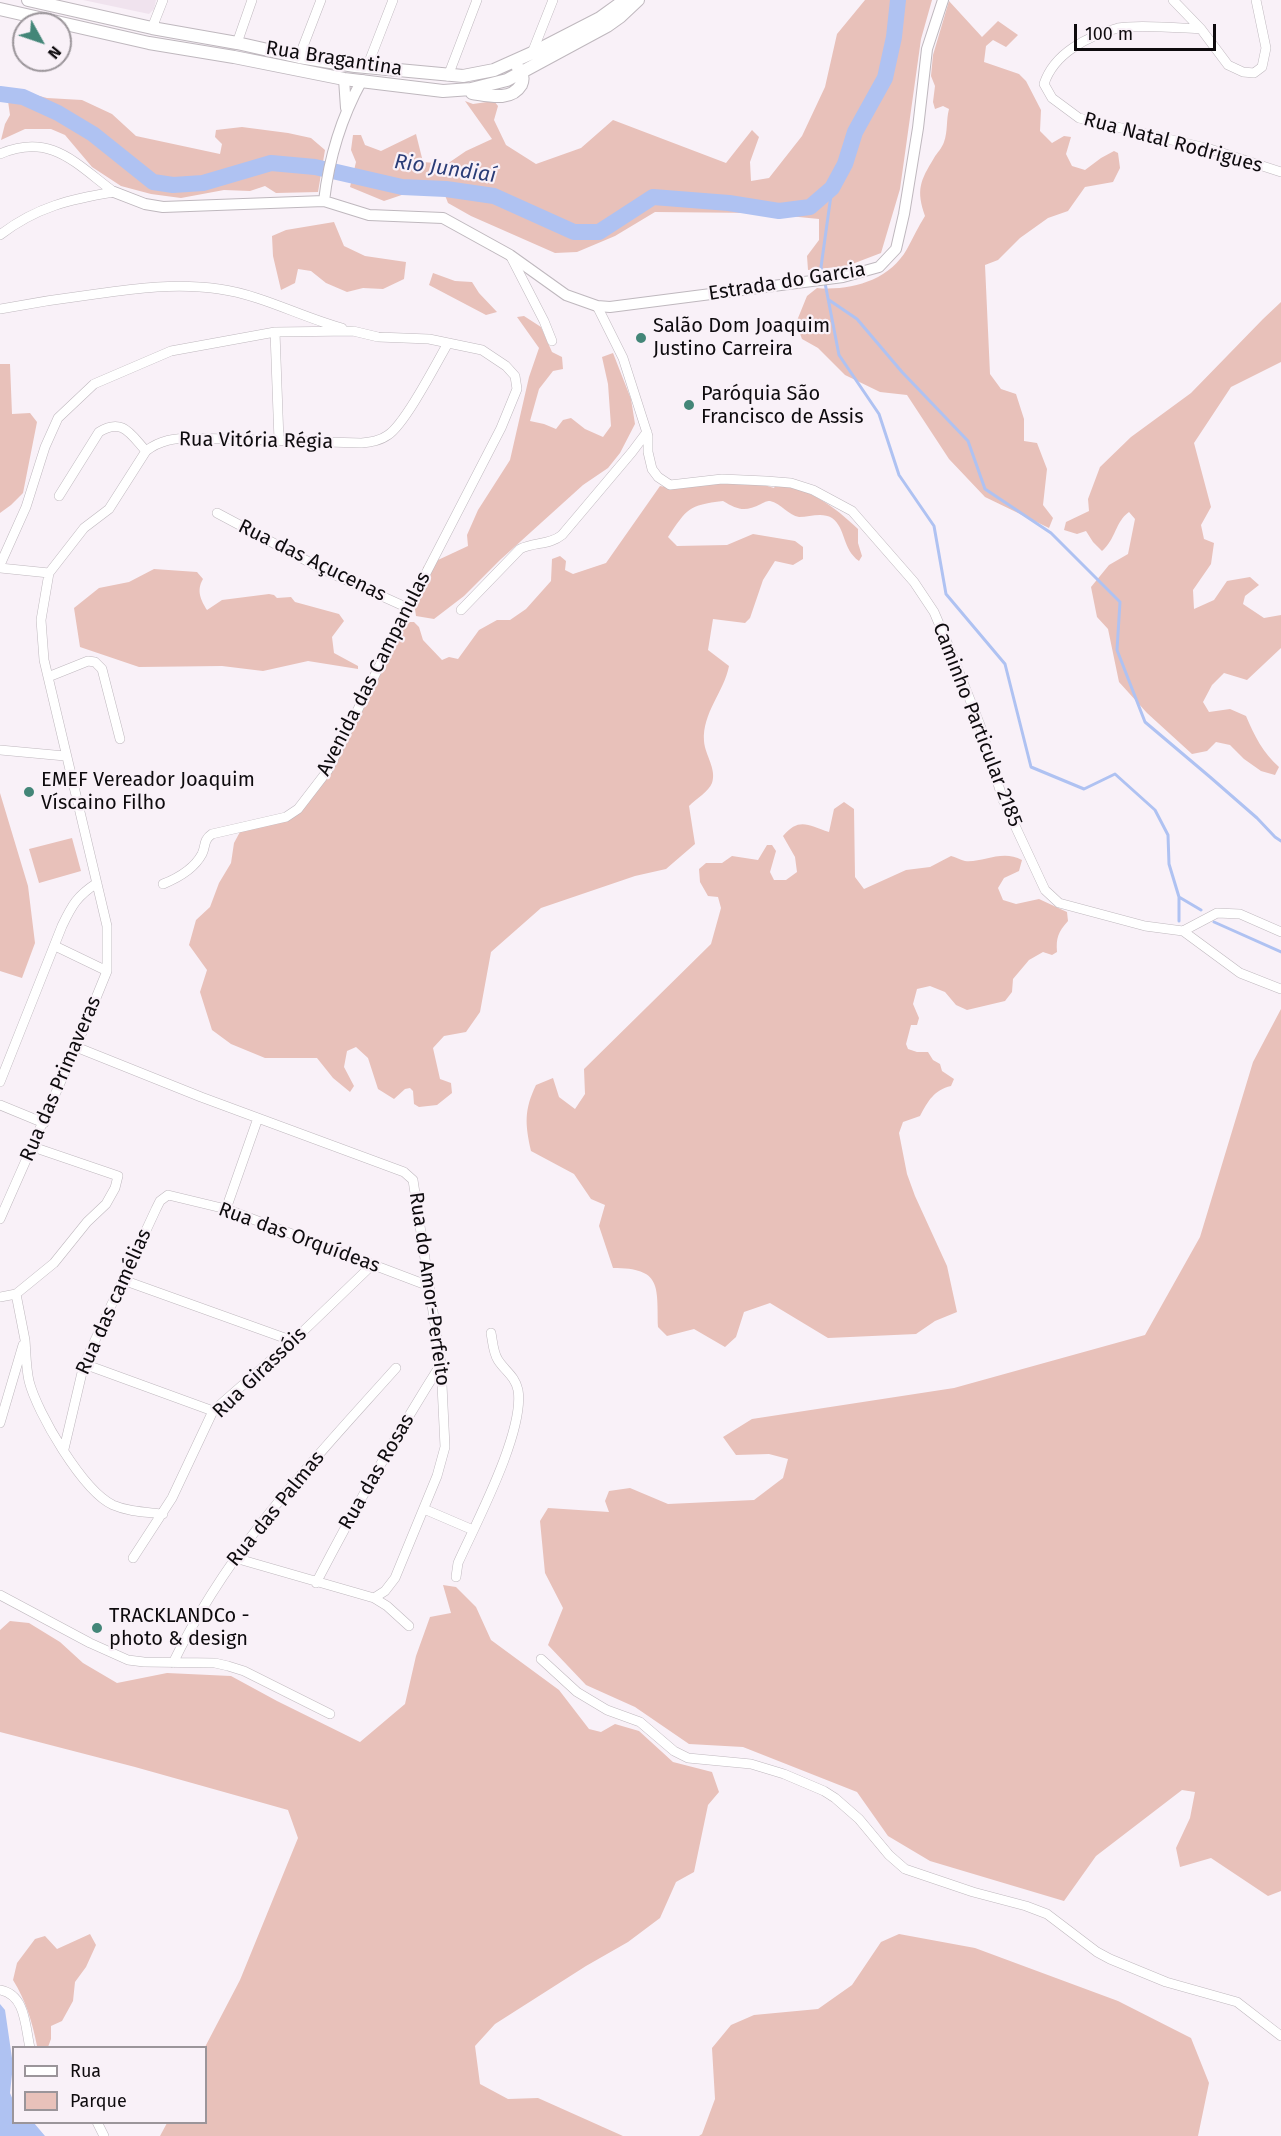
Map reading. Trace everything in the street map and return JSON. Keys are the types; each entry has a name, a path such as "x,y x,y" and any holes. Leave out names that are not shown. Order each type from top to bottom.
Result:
{"main road":[{"name":"Rua Bragantina","path":"28,0 152,28 299,57 448,76 480,75 512,62 600,18 625,0"},
{"name":"Rua Bragantina","path":"72,26 149,43 353,79 402,87 459,91 494,84 522,73 621,16 638,0"},
{"path":"554,56 553,48 556,41"},
{"path":"512,62 522,73"}],"street":[{"path":"152,28 163,0"},
{"path":"237,43 252,0"},
{"path":"299,57 321,0"},
{"path":"367,67 393,0"},
{"path":"448,76 477,0"},
{"path":"532,53 553,0"},
{"name":"Estrada do Garcia","path":"597,306 610,307 843,277 879,267 896,249 918,128 927,49 943,0"},
{"path":"1173,0 1201,29 1228,65 1243,72 1254,72 1262,67 1266,48 1256,0"},
{"name":"Rua Natal Rodrigues","path":"1201,29 1120,28 1085,40 1063,56 1048,72 1044,84 1052,98 1079,118 1210,149 1281,172"},
{"path":"346,108 353,79"},
{"path":"324,201 333,152 353,79"},
{"path":"0,154 25,146 44,146 70,158 114,192 145,204 163,207 324,201 369,214 443,218 510,255 566,295 597,306 623,358 646,432 632,452 558,539 520,549 461,610"},
{"path":"0,235 46,208 68,200 114,192"},
{"path":"510,255 552,341"},
{"path":"0,309 142,287 176,286 220,289 253,297 320,322 378,337 429,339 447,343"},
{"path":"49,573 0,566 26,507 45,447 58,418 94,384 171,351 275,332 353,331"},
{"path":"275,332 279,441"},
{"name":"Avenida das Campanulas","path":"163,884 183,874 191,867 202,853 206,839 212,834 286,817 298,809 328,770 501,428 517,389 515,376 506,366 482,350 447,343"},
{"name":"Rua Vitória Régia","path":"146,451 174,438 361,443 381,440 391,434 406,414 447,343"},
{"path":"55,946 107,971 107,926 65,756 40,636 49,573 84,528 109,509 146,451 126,429 109,426 99,432 59,496"},
{"name":"Caminho Particular 2185","path":"646,432 652,469 658,477 670,485 722,479 791,483 813,490 852,512 914,582 934,612 980,725 1003,801 1045,890 1059,903 1144,926 1183,931 1240,973 1281,989"},
{"name":"Rua das Açucenas","path":"217,513 324,570 408,608"},
{"path":"48,677 88,662 95,662 102,669 120,739"},
{"path":"1,751 65,756"},
{"path":"0,1082 73,903 81,893 97,883"},
{"path":"1183,931 1216,913 1240,914 1281,932"},
{"name":"Rua das Primaveras","path":"0,1219 44,1123 107,971"},
{"name":"Rua do Amor-Perfeito","path":"76,1047 404,1172 413,1180 441,1364 445,1447 440,1468 395,1578 385,1591 374,1598"},
{"path":"0,1105 44,1123"},
{"path":"226,1209 258,1118"},
{"path":"0,1297 16,1294 54,1263 87,1222 106,1204 115,1188 118,1176 33,1147"},
{"name":"Rua das Orquídeas","path":"168,1195 226,1209 429,1286"},
{"name":"Rua das camélias","path":"64,1449 84,1364 156,1209 160,1201 168,1195"},
{"name":"Rua Girassóis","path":"133,1558 163,1514 189,1465 213,1411 293,1341 372,1265"},
{"path":"123,1281 293,1341"},
{"path":"16,1294 29,1380 36,1400 86,1482 111,1504 132,1511 163,1514"},
{"path":"456,1577 458,1563 504,1458 518,1416 519,1401 516,1384 494,1352 491,1334"},
{"path":"0,1423 24,1338"},
{"path":"84,1364 213,1411"},
{"name":"Rua das Rosas","path":"316,1583 405,1420 441,1364"},
{"name":"Rua das Palmas","path":"173,1663 204,1605 272,1507 396,1368"},
{"path":"424,1509 473,1530"},
{"path":"235,1558 374,1598 387,1606 409,1626"},
{"path":"0,1595 115,1655 144,1662 215,1663 228,1666 244,1671 330,1714"},
{"path":"541,1659 577,1692 606,1710 640,1722 674,1751 688,1758 751,1764 784,1774 824,1791 860,1820 889,1855 905,1869 973,1893 1026,1906 1047,1914 1090,1947 1110,1959 1181,1987 1237,2002 1281,2036"},
{"path":"0,1990 9,1992 21,2006 30,2046"}],"shaded area":[{"path":"83,0 156,0 154,9 149,14"}],"green space":[{"path":"865,0 932,0 921,39 900,189 881,253 847,266 808,270 807,256 819,240 819,219 758,213 655,212 615,236 577,252 555,253 471,216 448,203 440,182 384,201 350,187 356,162 351,150 353,135 361,135 365,145 381,151 416,134 423,162 447,164 466,151 492,139 465,101 473,104 494,101 498,106 494,120 506,145 536,164 581,148 613,120 726,163 752,130 759,137 750,162 751,181 769,178 802,136 825,87 837,34"},
{"path":"949,1 982,37 998,21 1018,35 1006,47 993,40 986,46 984,62 1019,74 1026,81 1041,110 1040,131 1052,143 1064,136 1071,137 1066,154 1072,166 1085,170 1114,151 1118,153 1120,168 1113,182 1085,187 1068,211 1048,218 1020,238 998,260 985,265 990,374 1001,389 1016,394 1024,419 1024,441 1037,443 1047,469 1043,505 1053,518 1049,528 985,497 949,459 907,395 880,392 845,375 818,348 802,339 796,323 807,296 817,288 842,288 868,282 890,269 907,249 925,216 921,186 925,173 944,142 949,109 943,106 935,109 933,102 935,86 931,76 933,55"},
{"path":"6,87 47,98 82,100 112,114 136,136 220,154 222,144 215,137 216,130 242,127 311,138 325,150 318,192 276,193 265,186 250,191 224,190 181,198 151,194 121,186 92,167 65,135 51,129 25,129 1,140 10,115"},
{"path":"334,222 344,246 365,256 406,262 404,279 383,289 363,288 347,292 326,283 311,271 298,269 295,283 281,290 273,256 272,236 286,230"},
{"path":"433,273 455,281 472,282 497,312 486,315 429,285"},
{"path":"1281,302 1281,362 1231,387 1194,443 1211,507 1201,525 1204,539 1214,543 1211,564 1193,590 1194,609 1214,600 1227,581 1250,577 1259,585 1245,596 1243,604 1264,618 1281,615 1281,648 1247,680 1224,673 1212,685 1203,702 1209,712 1230,709 1246,716 1268,756 1279,767 1275,775 1261,771 1230,745 1216,742 1207,751 1192,754 1147,713 1119,682 1108,629 1097,617 1091,587 1109,565 1128,554 1135,519 1129,512 1124,516 1102,551 1086,531 1077,534 1064,530 1066,522 1089,511 1088,499 1100,467 1131,437 1191,393"},
{"path":"524,316 541,327 552,352 562,357 563,369 553,371 539,389 530,421 556,429 563,420 571,418 585,429 603,437 611,426 608,384 602,357 613,353 631,399 635,424 620,453 608,468 583,485 464,596 434,619 416,616 415,609 427,586 423,567 468,546 467,535 478,510 510,460 529,377 539,348 517,317"},
{"path":"0,364 10,364 12,414 30,413 37,422 23,493 0,513"},
{"path":"723,483 764,485 774,488 776,484 799,489 820,499 858,529 858,543 862,556 859,561 850,551 840,527 832,518 820,515 795,516 770,501 746,509 737,508 723,501 702,504 685,514 668,537 677,546 727,545 753,534 795,541 803,547 803,559 793,565 775,561 763,580 750,618 745,623 713,619 708,650 729,666 704,731 705,746 713,772 712,783 689,806 695,844 666,869 635,876 541,908 491,952 480,1012 466,1032 444,1036 433,1048 440,1079 451,1083 452,1093 437,1105 419,1107 414,1104 413,1091 410,1088 405,1089 394,1099 378,1089 368,1058 356,1047 347,1051 344,1067 354,1086 350,1092 333,1078 317,1058 265,1058 231,1044 212,1030 200,992 207,970 189,945 196,920 210,907 219,883 231,863 234,843 241,830 288,819 330,774 407,622 414,622 419,627 423,640 442,660 449,657 458,659 479,630 497,620 510,620 526,609 551,581 552,559 560,556 566,561 565,570 573,574 606,563 660,486 670,488"},
{"path":"154,569 197,572 203,579 201,599 207,610 222,600 269,594 277,598 291,597 295,602 339,614 344,621 332,637 334,653 358,666 358,669 308,661 263,671 222,666 139,667 80,647 74,608 99,588 129,582"},
{"path":"0,793 28,886 35,943 22,978 0,971"},
{"path":"844,802 854,809 855,877 864,889 906,870 930,867 951,856 972,861 1007,856 1022,860 1019,871 1004,878 998,888 1003,900 1016,904 1039,899 1067,912 1068,921 1058,935 1057,952 1052,955 1043,952 1029,960 1013,979 1012,992 1005,1001 967,1010 956,1005 945,992 930,986 917,989 913,1004 919,1018 917,1025 911,1025 906,1044 908,1049 928,1052 933,1060 940,1064 942,1071 954,1079 951,1086 940,1090 932,1097 920,1116 903,1122 899,1133 907,1174 947,1266 957,1312 935,1321 916,1334 828,1338 770,1303 744,1312 736,1337 725,1347 694,1329 667,1336 658,1327 654,1282 641,1271 613,1268 599,1226 605,1205 591,1199 574,1174 531,1151 527,1125 529,1102 536,1085 553,1078 559,1097 575,1109 585,1094 584,1069 711,944 721,908 718,897 708,896 700,882 699,869 706,863 722,863 732,856 758,860 767,845 772,845 776,851 770,872 774,880 786,880 797,872 795,857 783,836 794,826 804,824 829,832 834,809"},
{"path":"72,838 81,871 39,883 29,849"},
{"path":"1281,1009 1281,1891 1268,1896 1211,1858 1180,1867 1176,1848 1190,1818 1195,1792 1182,1790 1096,1856 1064,1901 930,1861 888,1836 857,1792 743,1747 689,1744 635,1707 586,1685 548,1645 563,1608 545,1573 540,1521 548,1508 609,1512 605,1501 609,1491 630,1488 668,1504 754,1500 783,1478 788,1459 769,1454 736,1455 723,1437 752,1419 954,1388 1145,1335 1200,1237 1253,1062"},
{"path":"443,1585 456,1587 476,1607 491,1640 559,1690 589,1729 601,1732 615,1724 639,1731 673,1762 712,1772 719,1792 708,1805 694,1872 676,1882 660,1918 628,1942 495,2024 475,2046 480,2084 508,2099 538,2098 623,2136 160,2136 166,2124 207,2124 206,2046 240,1980 298,1838 288,1810 0,1732 0,1630 10,1621 29,1623 60,1642 83,1663 117,1683 167,1673 231,1676 360,1742 405,1704 416,1656 430,1617 451,1613"},
{"path":"90,1934 96,1945 86,1967 75,1982 73,2001 62,2021 51,2026 48,2046 37,2046 28,2012 13,1980 17,1963 35,1939 45,1936 57,1949"},
{"path":"899,1934 975,1948 1118,2001 1191,2038 1209,2083 1198,2136 699,2136 702,2134 715,2099 712,2048 731,2025 754,2015 818,2009 852,1985 881,1942"}],"water":[{"path":"0,2004 5,2010 12,2058 10,2093 12,2124 35,2124 45,2136 0,2136"}],"waterway":[{"name":"Rio Jundiaí","path":"0,94 23,97 58,113 93,134 153,182 173,185 203,183 271,163 315,167 402,187 446,189 494,196 574,232 599,232 653,197 729,203 779,211 810,207 832,188 845,164 855,132 885,78 894,37 898,0"},
{"path":"823,277 821,267 832,188"},
{"path":"825,283 839,355 879,414 899,475 934,526 946,594 1005,664 1031,767 1084,789 1115,774 1155,810 1168,835 1169,864 1179,897 1179,921"},
{"path":"829,300 857,319 902,372 968,441 985,489 1051,533 1120,602 1117,650 1145,722 1281,841"},
{"path":"1179,897 1201,910"},
{"path":"1214,922 1281,952"}],"place":[{"name":"Salão Dom Joaquim Justino Carreira","path":"641,338"},
{"name":"Paróquia São Francisco de Assis","path":"689,405"},
{"name":"EMEF Vereador Joaquim Víscaino Filho","path":"29,792"},
{"name":"TRACKLANDCo - photo & design","path":"97,1628"}]}
